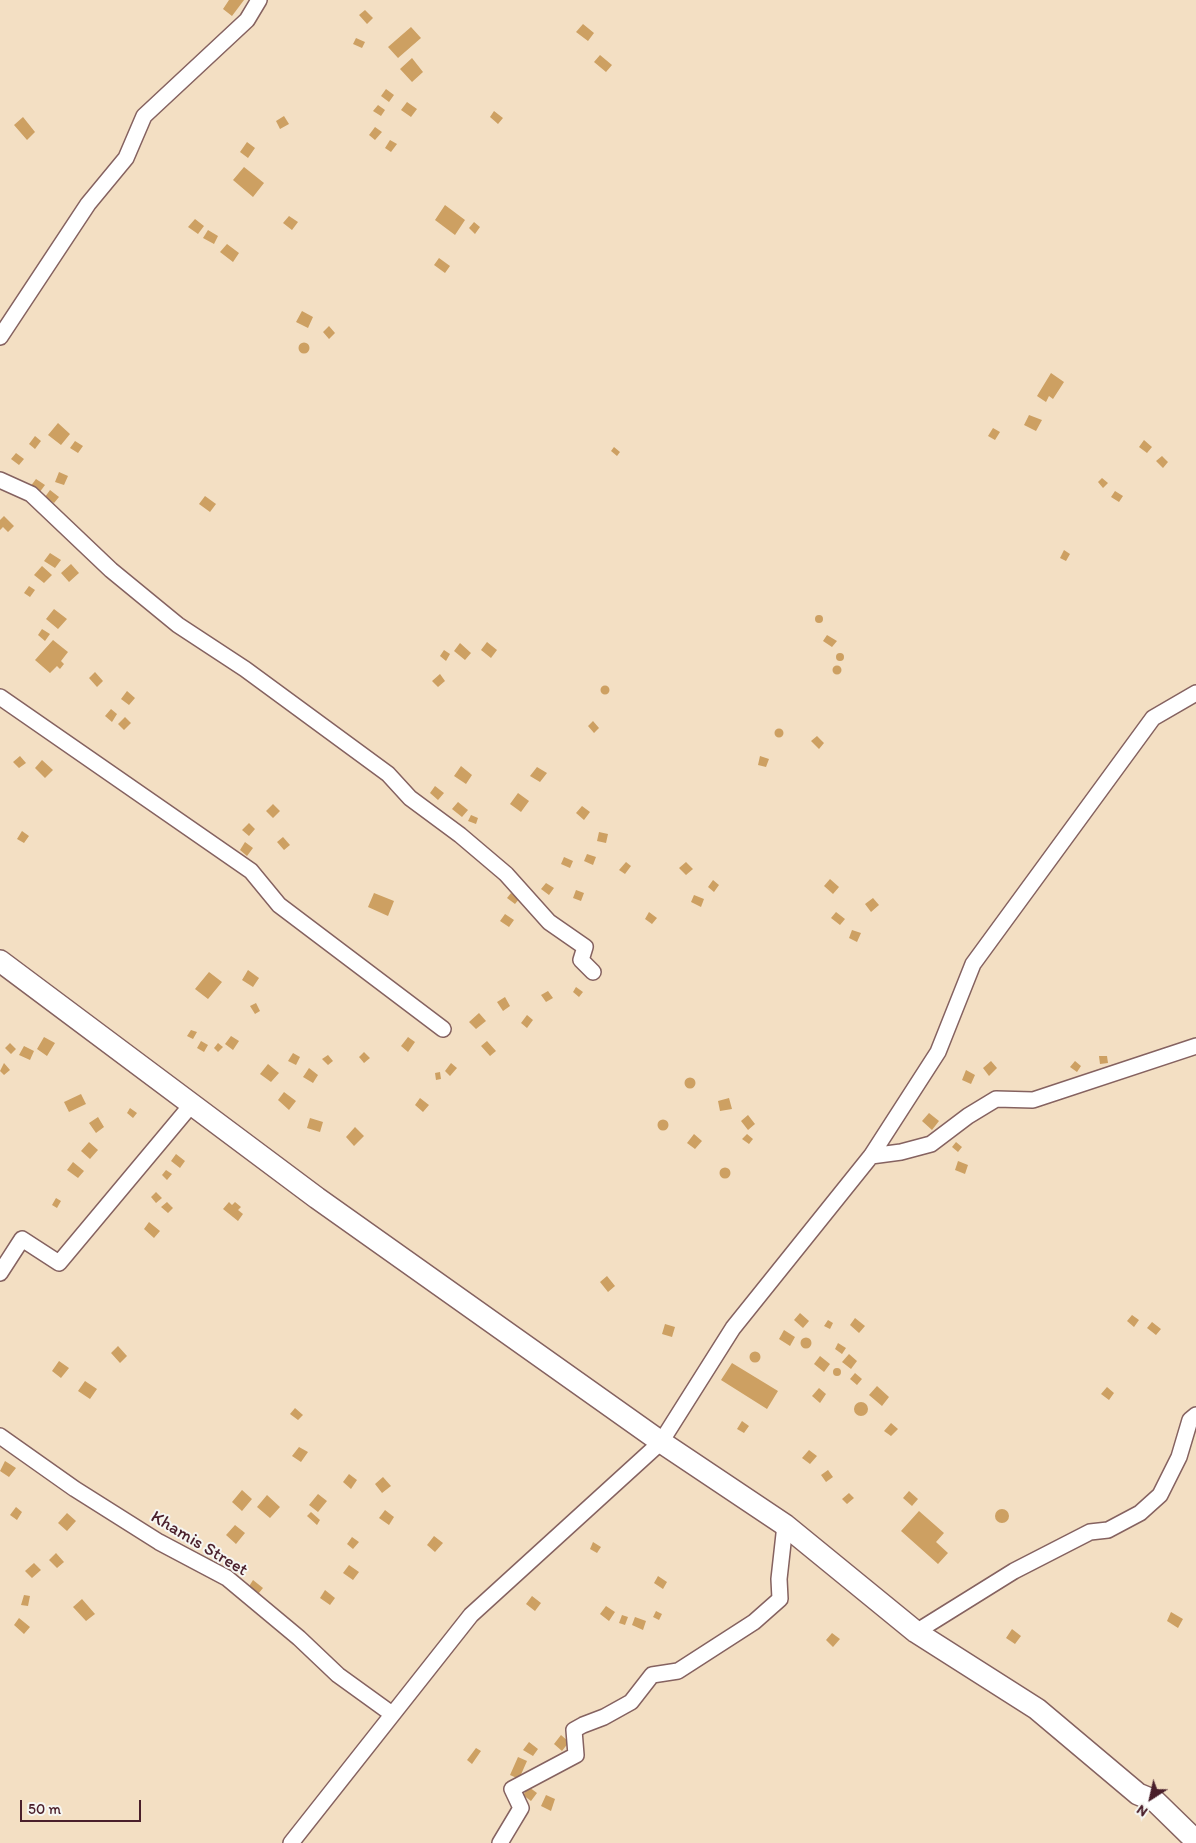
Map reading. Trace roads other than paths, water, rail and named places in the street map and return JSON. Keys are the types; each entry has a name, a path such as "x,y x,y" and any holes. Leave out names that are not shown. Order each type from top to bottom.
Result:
{"street":[{"path":"0,337 88,204 126,158 144,116 247,20 259,0"},
{"path":"0,480 31,494 111,570 178,625 245,669 388,774 410,798 460,835 506,874 549,922 585,947 580,960 592,972"},
{"path":"291,1843 471,1615 662,1442 733,1328 871,1156 938,1052 973,964 1153,718 1196,692"},
{"path":"0,697 251,871 279,905 443,1029"},
{"path":"0,961 317,1198 662,1442 785,1525 916,1632 1037,1709 1138,1794 1155,1801 1196,1841"},
{"path":"871,1156 901,1152 931,1144 968,1116 996,1100 1033,1100 1126,1071 1196,1046"},
{"path":"0,1273 22,1239 59,1263 192,1104"},
{"path":"916,1632 1014,1571 1090,1532 1108,1530 1140,1513 1160,1495 1179,1457 1190,1420 1196,1415"},
{"name":"Khamis Street","path":"0,1436 75,1489 159,1542 227,1578 300,1638 338,1675 392,1714"},
{"path":"500,1843 521,1808 512,1790 576,1755 574,1730 582,1724 604,1718 631,1702 652,1675 678,1671 754,1622 780,1599 779,1578 785,1525"}]}
